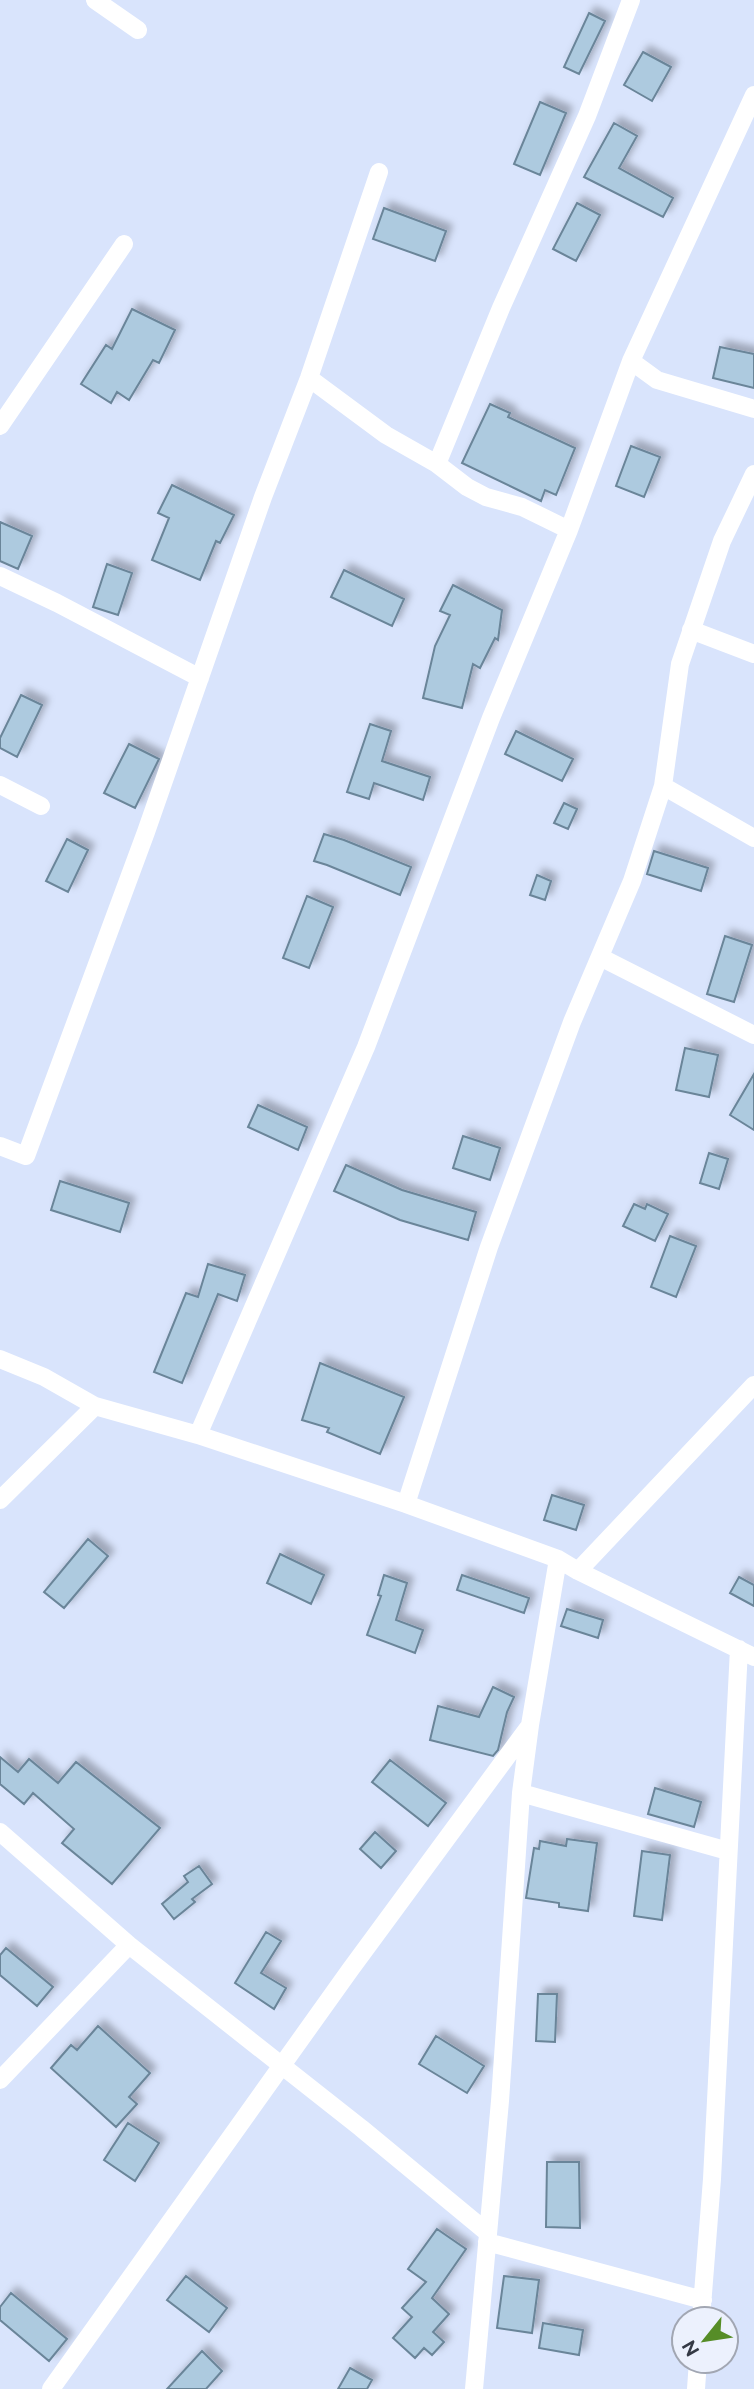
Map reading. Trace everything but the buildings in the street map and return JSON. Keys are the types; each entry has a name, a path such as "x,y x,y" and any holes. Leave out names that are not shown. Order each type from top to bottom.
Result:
{"street":[{"path":"95,0 138,30"},
{"path":"437,464 501,307 587,116 631,0"},
{"path":"198,1435 366,1046 491,718 569,530 631,361 754,95"},
{"path":"0,1146 26,1156 146,832 263,497 309,378 379,172"},
{"path":"0,426 124,244"},
{"path":"631,361 657,380 754,409"},
{"path":"309,378 386,435 437,464 467,487 486,497 522,507 569,530"},
{"path":"406,1504 489,1247 572,1021 632,881 663,786 680,664 722,541 754,474"},
{"path":"0,576 200,678"},
{"path":"691,630 754,654"},
{"path":"0,785 41,806"},
{"path":"663,786 754,838"},
{"path":"600,957 754,1035"},
{"path":"0,1359 44,1377 95,1406 198,1435 406,1504 558,1559 746,1653 729,1851 712,2179 702,2305"},
{"path":"578,1571 754,1385"},
{"path":"0,1500 95,1406"},
{"path":"474,2389 500,2101 521,1793 558,1559"},
{"path":"51,2389 282,2064 530,1725"},
{"path":"521,1793 729,1851"},
{"path":"0,1832 130,1945 282,2064 488,2238 703,2300"},
{"path":"0,2080 130,1945"}]}
